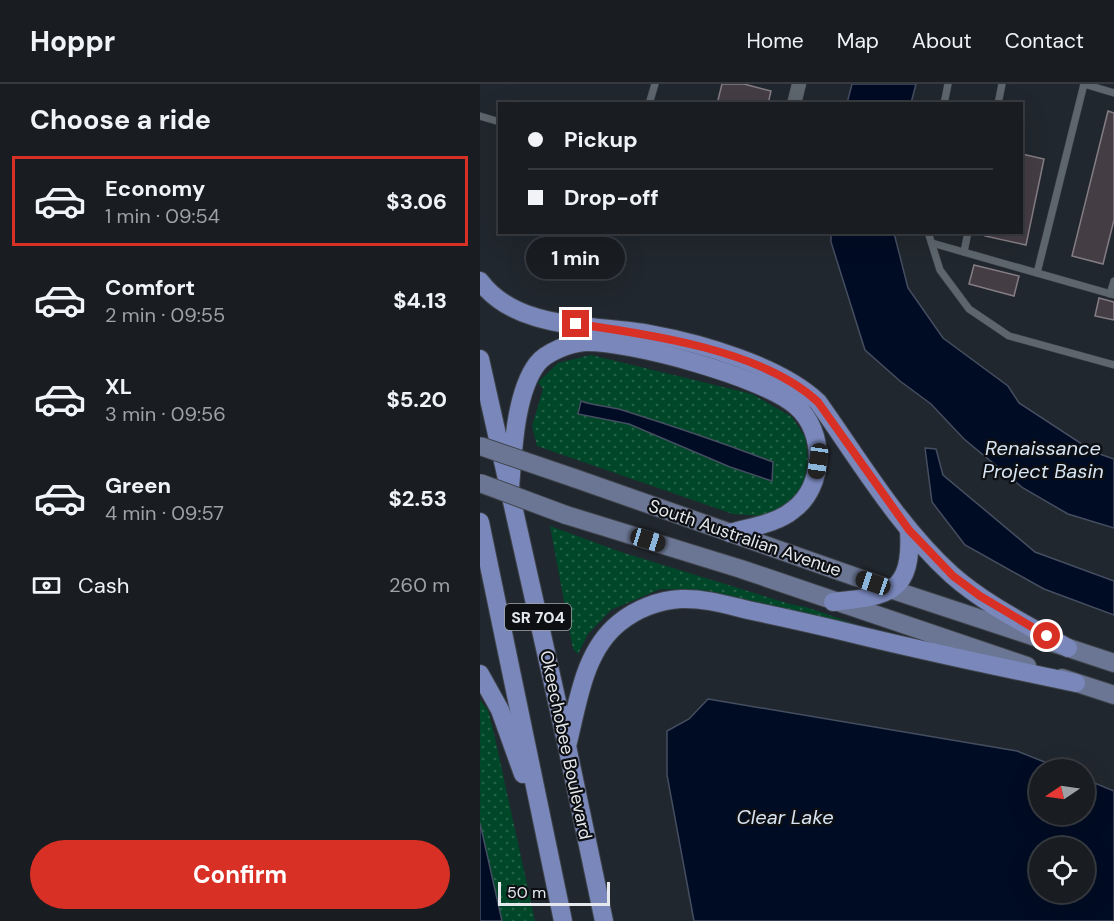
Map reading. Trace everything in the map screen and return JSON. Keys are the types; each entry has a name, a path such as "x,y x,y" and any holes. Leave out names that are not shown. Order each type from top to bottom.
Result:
{"main road":[{"path":"480,281 490,294 506,306 530,316 554,322 651,334 742,360 787,379 806,390 818,402 909,530 953,576 980,596 1068,648"},
{"path":"510,488 517,421 527,384 537,363 557,350 583,342 606,343 673,357 746,379 788,400 807,417 816,439 818,461 816,476 804,501 793,511 780,518 730,533"},
{"name":"Okeechobee Boulevard","path":"480,359 604,921"},
{"name":"South Australian Avenue","path":"480,446 893,590 1114,663"},
{"name":"South Australian Avenue","path":"480,483 566,515 741,569 833,602 1114,695"},
{"name":"SR 704","path":"480,522 563,921"},
{"path":"833,602 872,598 893,590 905,571 908,560 909,530"},
{"path":"567,746 589,664 600,642 618,623 636,612 659,602 682,599 717,603 939,656 1076,683"},
{"path":"480,674 500,710 545,835"}],"street":[{"path":"794,102 799,84"}],"lane":[{"path":"650,102 655,84"},
{"path":"944,102 948,84"},
{"path":"998,102 1002,84"},
{"path":"1037,273 1084,84 1114,93"},
{"path":"480,116 498,121"},
{"path":"929,234 940,270 969,309 1009,336 1114,365"},
{"path":"964,252 968,234"},
{"path":"932,243 1112,295 1114,280"}],"green space":[{"path":"591,355 752,394 792,417 805,437 808,458 804,484 791,503 763,516 733,514 537,446 532,426 543,389 538,382 558,363"},
{"path":"550,526 621,552 806,607 866,628 710,591 660,589 611,610 588,634 578,654 573,649"},
{"path":"480,700 488,710 493,729 535,921 502,921 480,823"}],"water":[{"path":"852,84 916,84 911,102 847,102"},
{"name":"Renaissance Project Basin","path":"831,234 894,234 908,288 943,338 1008,386 1019,403 1094,452 1114,459 1114,528 1068,514 1023,488 964,439 931,404 900,381 865,350 831,242"},
{"path":"581,401 641,416 773,462 772,481 730,467 629,424 578,414"},
{"path":"925,448 936,449 943,475 1035,552 1114,581 1114,615 1044,589 965,545 932,502"},
{"name":"Clear Lake","path":"708,699 1017,751 1037,759 1029,759 1029,825 1095,825 1095,783 1114,791 1114,921 694,921 667,775 667,731 689,719"},
{"path":"480,823 502,921 480,921"}],"building":[{"path":"722,84 744,84 771,91 768,102 718,102"},
{"path":"1108,111 1114,113 1114,220 1103,264 1072,256"},
{"path":"1023,154 1044,159 1026,245 985,236 986,234 1023,234"},
{"path":"974,265 1019,276 1014,296 969,284"},
{"path":"1099,298 1114,302 1114,320 1095,316"}],"route":[{"path":"576,324 651,334 698,346 742,360 787,379 806,390 818,402 909,530 953,576 1005,612 1047,636"}]}
